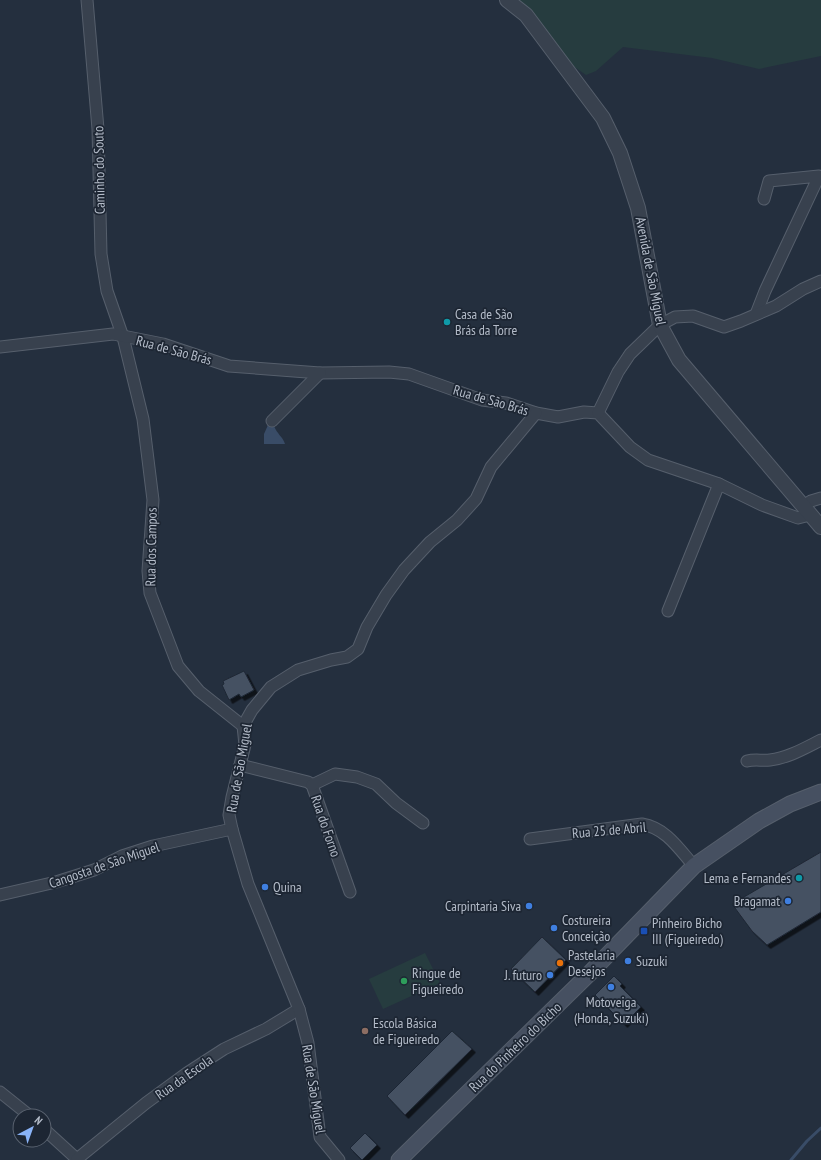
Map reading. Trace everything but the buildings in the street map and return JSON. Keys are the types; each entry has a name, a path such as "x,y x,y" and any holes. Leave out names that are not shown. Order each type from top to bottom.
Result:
{"main road":[{"name":"Rua do Pinheiro do Bicho","path":"399,1160 588,976 694,866 759,821 790,804 821,792"}],"street":[{"name":"Caminho do Souto","path":"87,0 98,129 101,254 107,291 123,337"},
{"name":"Avenida de São Miguel","path":"507,0 526,15 604,118 620,153 638,208 660,325 679,360 821,527"},
{"path":"756,314 764,291 820,176"},
{"path":"764,199 769,181 820,176"},
{"path":"821,281 803,289 776,306 741,322 724,326 693,316 675,317 660,325 630,354 618,372 598,413 630,447 648,460 719,484 762,504 798,518 806,511 811,501 821,498"},
{"name":"Rua de São Brás","path":"0,347 113,334 163,344 229,366 320,373 389,372 409,374 482,400 513,405 536,413 558,417 584,412 598,413"},
{"name":"Rua dos Campos","path":"123,337 143,419 152,500 148,571 150,593 178,666 199,690 243,726"},
{"path":"272,421 320,373"},
{"name":"Rua de São Miguel","path":"339,1160 320,1137 308,1043 299,1009 248,884 232,829 229,815 245,745 243,726 252,710 271,687 298,670 331,660 347,657 358,649 367,627 386,595 404,570 430,542 457,520 476,499 491,467 536,413"},
{"path":"668,611 719,484"},
{"path":"747,761 755,759 770,760 785,757 821,740"},
{"name":"Rua do Forno","path":"240,765 308,782 312,785 350,892"},
{"path":"312,785 335,774 357,777 376,784 396,803 423,823"},
{"name":"Rua 25 de Abril","path":"530,839 642,824 653,826 665,833 694,866"},
{"name":"Cangosta de São Miguel","path":"0,895 56,882 94,870 122,856 153,846 232,829"},
{"name":"Rua da Escola","path":"78,1159 146,1103 187,1073 224,1049 266,1029 299,1009"},
{"path":"0,1092 20,1108"},
{"path":"52,1136 78,1159"}],"green space":[{"path":"516,0 821,0 821,56 759,69 712,58 623,47 596,71 586,75 573,66"},
{"name":"Ringue de Figueiredo","path":"425,953 440,983 383,1009 369,979"}],"water":[{"path":"268,425 274,426 285,444 264,444 264,434"}],"waterway":[{"path":"791,1160 807,1141 821,1128"}],"place":[{"name":"Casa de São Brás da Torre","path":"447,322"},
{"name":"Lema e Fernandes","path":"799,878"},
{"name":"Quina","path":"265,887"},
{"name":"Bragamat","path":"788,901"},
{"name":"Carpintaria Siva","path":"529,906"},
{"name":"Costureira Conceição","path":"554,928"},
{"name":"Pinheiro Bicho III (Figueiredo)","path":"644,931"},
{"name":"Suzuki","path":"628,961"},
{"name":"Pastelaria Desejos","path":"560,963"},
{"name":"J. futuro","path":"550,975"},
{"name":"Ringue de Figueiredo","path":"404,981"},
{"name":"Motoveiga (Honda, Suzuki)","path":"611,987"},
{"name":"Escola Básica de Figueiredo","path":"365,1031"}]}
